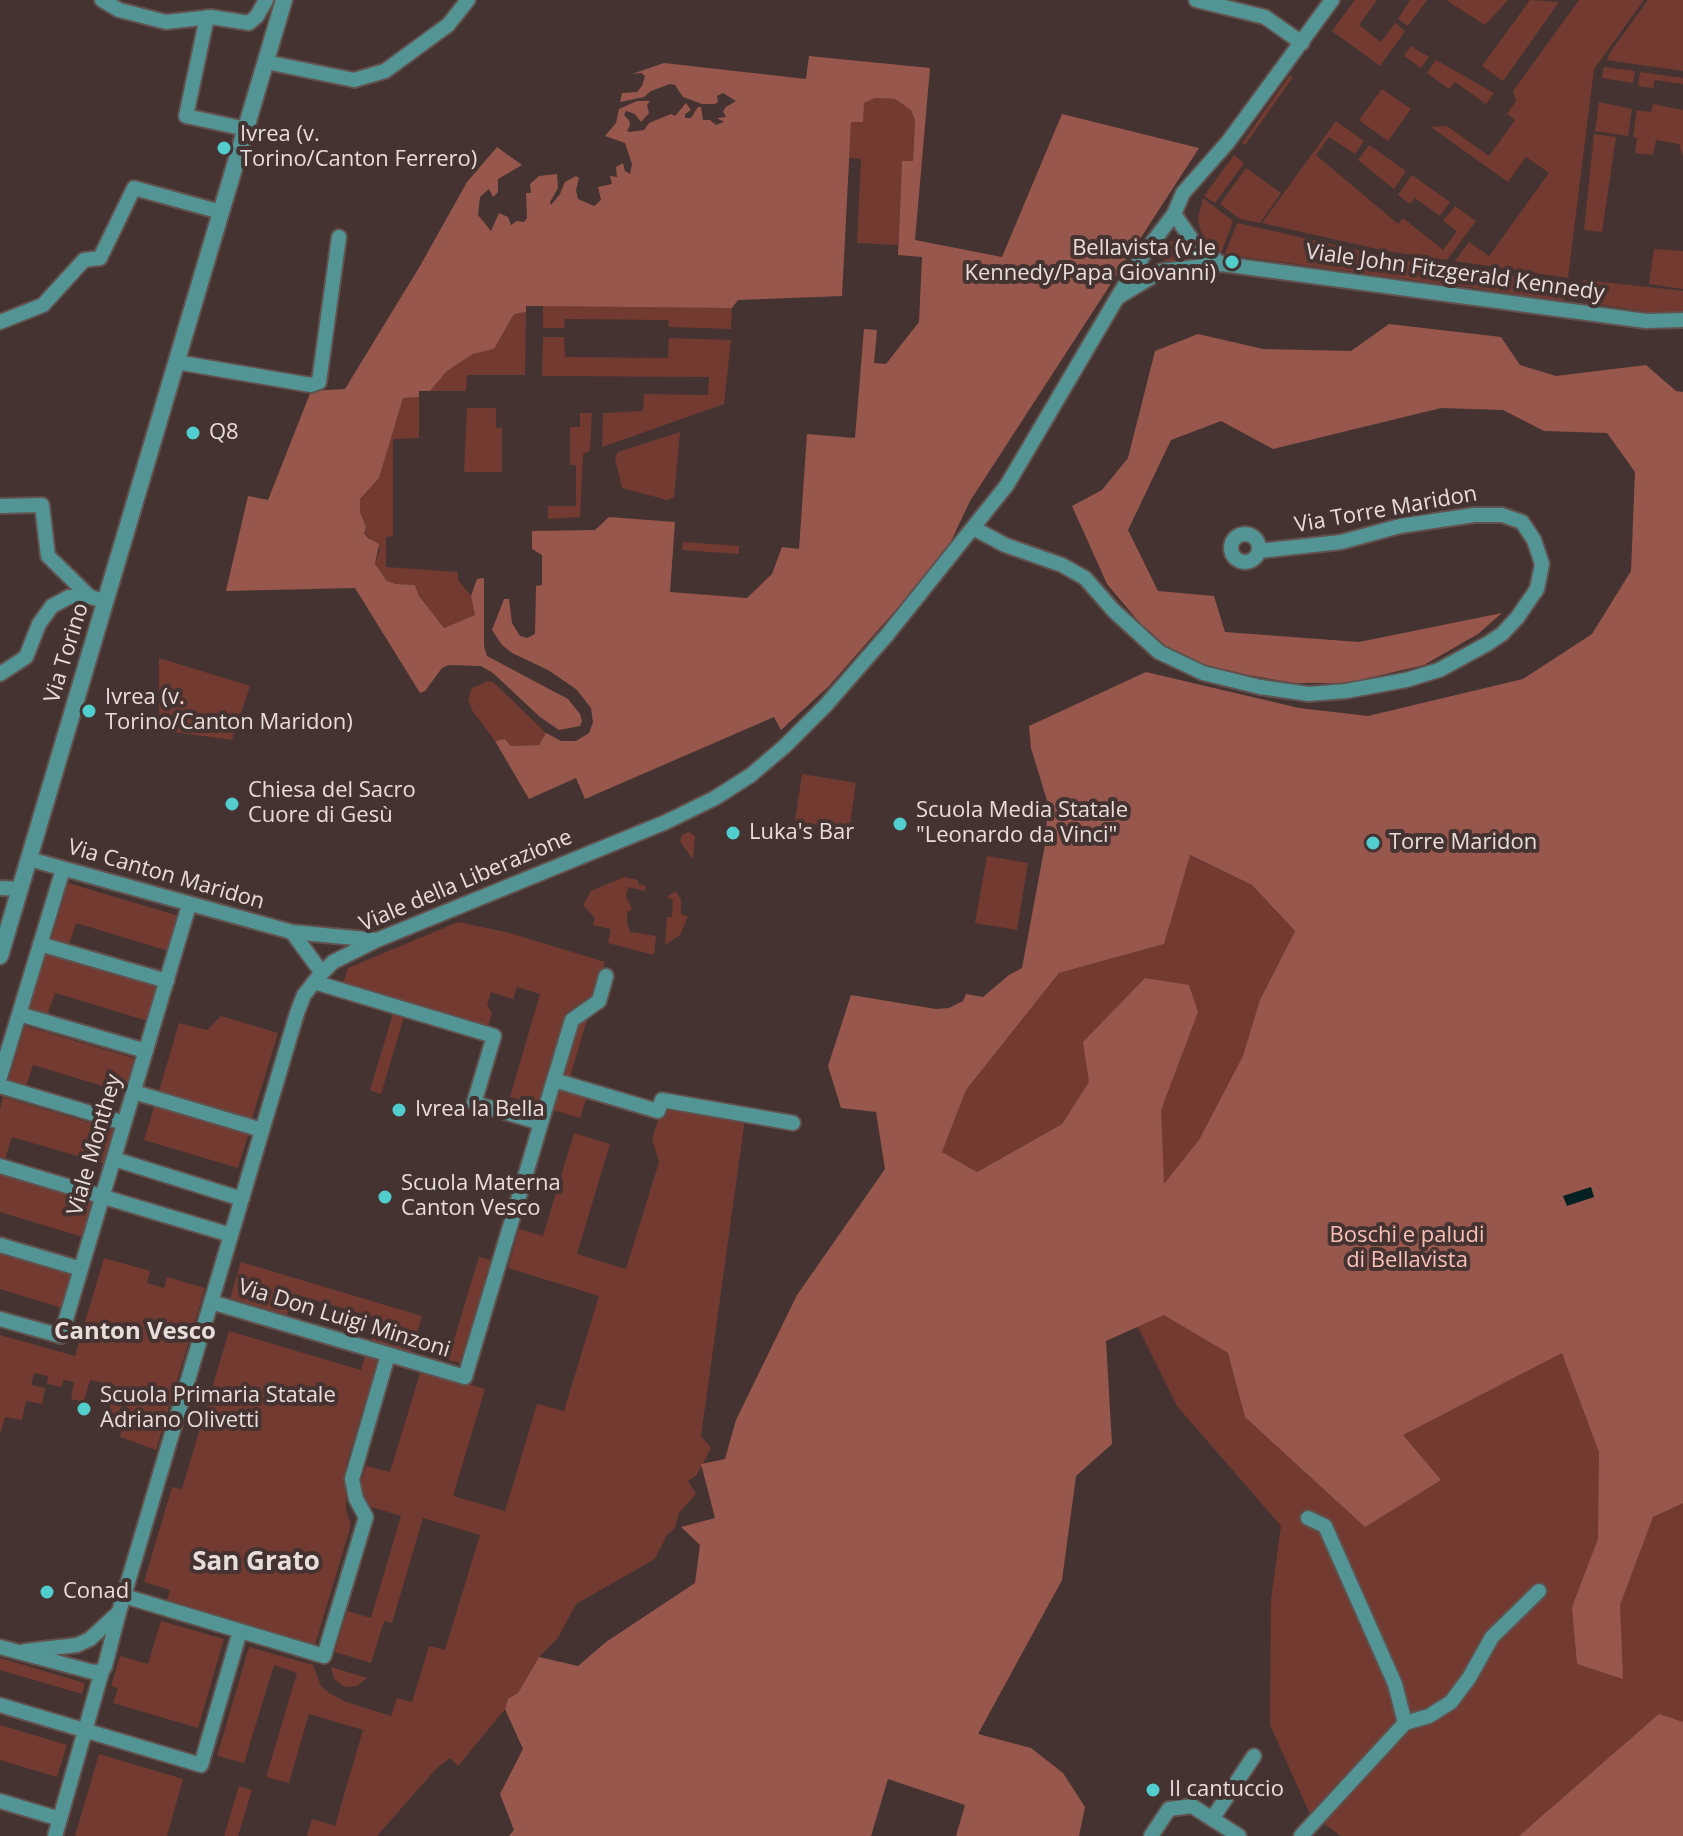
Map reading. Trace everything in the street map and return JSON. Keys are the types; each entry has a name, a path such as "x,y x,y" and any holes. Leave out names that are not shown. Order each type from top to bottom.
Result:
{"street":[{"path":"102,0 119,10 166,22 207,17 249,23 266,0"},
{"name":"Via Torino","path":"0,956 98,599 176,362 284,0"},
{"path":"266,62 354,80 385,71 448,25 468,0"},
{"path":"1196,0 1265,17 1302,43"},
{"name":"Viale della Liberazione","path":"0,1647 84,1670 102,1671 304,995 333,962 377,940 666,822 715,798 751,775 826,705 975,529 1007,485 1117,298 1174,214 1189,186 1228,142 1332,0"},
{"path":"207,17 186,116 246,129"},
{"path":"0,322 43,305 84,260 100,258 134,188 221,212"},
{"path":"1174,214 1199,250 1222,264"},
{"path":"176,362 311,385 319,382 339,237"},
{"name":"Viale John Fitzgerald Kennedy","path":"1117,298 1161,271 1222,264 1646,321 1683,320"},
{"path":"0,506 42,505 48,556 98,599"},
{"name":"Via Torre Maridon","path":"975,529 1005,545 1062,565 1085,578 1114,611 1159,652 1203,673 1260,687 1309,694 1406,680 1439,670 1487,644 1517,618 1537,589 1542,564 1534,540 1522,522 1502,515 1474,515 1400,526 1341,542 1259,551"},
{"path":"0,674 26,657 39,624 52,606 69,597 98,599"},
{"name":"Via Canton Maridon","path":"29,859 292,932 377,940"},
{"path":"0,1077 63,869"},
{"path":"0,888 20,889"},
{"name":"Viale Monthey","path":"0,1319 61,1336 189,905"},
{"path":"292,932 318,978 494,1036 474,1103 541,1123 572,1020 599,1001 606,976"},
{"path":"40,944 167,981"},
{"path":"19,1014 146,1051"},
{"path":"554,1080 658,1111 662,1100 793,1123"},
{"path":"0,1086 124,1123"},
{"path":"134,1092 262,1130"},
{"name":"Via Don Luigi Minzoni","path":"211,1302 465,1377 541,1123"},
{"path":"114,1159 242,1199"},
{"path":"0,1166 231,1235"},
{"path":"0,1245 81,1269"},
{"path":"124,1596 324,1656 366,1517 356,1499 352,1479 388,1355"},
{"path":"1308,1518 1325,1526 1395,1684 1405,1723"},
{"path":"1301,1836 1405,1723 1429,1716 1451,1702 1469,1678 1492,1637 1539,1591"},
{"name":"Viale della Liberazione","path":"17,1652 77,1645 90,1639 119,1612"},
{"path":"0,1705 201,1765 240,1631"},
{"path":"55,1836 102,1671"},
{"path":"1212,1819 1254,1756"},
{"path":"0,1801 60,1819"},
{"path":"1151,1836 1169,1809 1192,1806 1239,1836"}],"green space":[{"path":"1355,0 1377,0 1359,25 1381,42 1395,23 1405,31 1380,66 1332,31"},
{"path":"1410,0 1427,0 1408,26 1398,19"},
{"path":"1446,0 1508,0 1485,25"},
{"path":"1530,0 1559,2 1503,81 1482,66"},
{"path":"1579,0 1644,0 1594,69 1568,278 1455,261 1469,242 1489,256 1549,173 1526,157 1508,182 1431,127 1447,126 1489,156 1515,120 1507,114 1516,101 1513,91"},
{"path":"1648,0 1683,0 1683,71 1607,60"},
{"path":"1411,46 1429,57 1421,68 1404,56"},
{"path":"809,56 930,68 915,240 1002,257 1062,114 1199,148 970,501 945,554 828,687 781,730 774,717 585,799 576,778 529,799 495,741 505,739 511,746 539,745 546,733 561,741 576,741 589,733 593,722 591,708 576,689 548,670 512,653 492,630 504,599 509,599 512,623 520,636 527,638 535,634 536,586 542,585 542,555 532,549 532,531 595,530 609,517 675,522 670,592 747,598 772,574 782,547 799,549 807,434 855,438 864,329 877,330 874,363 886,364 919,322 922,257 898,255 902,161 913,161 915,120 911,110 895,99 875,98 864,103 863,122 851,122 842,296 738,300 732,308 526,306 526,312 514,314 494,349 473,354 447,371 430,391 419,391 419,397 403,398 379,478 360,499 360,512 366,527 364,533 379,544 375,564 387,581 415,585 419,596 444,628 475,615 471,596 477,579 484,578 484,646 487,656 568,699 580,714 580,726 559,730 481,666 449,665 442,668 425,691 420,693 355,588 226,591 248,496 268,500 311,391 345,389 467,182 497,147 522,165 498,179 498,192 493,197 489,189 480,197 478,215 491,231 499,213 508,217 511,225 517,221 524,222 527,218 526,193 531,193 530,184 539,176 557,174 558,188 551,205 565,182 576,176 579,178 576,190 578,199 594,206 601,200 598,187 612,184 610,176 617,177 616,167 623,163 625,171 630,174 632,164 625,143 605,136 616,123 619,109 637,101 650,101 647,105 649,113 641,122 635,114 626,111 624,115 630,125 627,131 630,132 644,130 649,123 671,114 675,116 686,103 691,110 685,118 691,118 701,107 703,120 710,120 716,125 724,122 717,118 726,117 723,111 736,101 723,93 717,96 718,102 715,104 702,104 683,97 675,85 670,84 644,97 620,102 622,93 637,92 642,86 645,76 632,74 664,63 806,79"},
{"path":"1436,60 1494,93 1486,104 1455,82 1449,89 1427,73"},
{"path":"1604,67 1635,71 1633,83 1602,78"},
{"path":"1640,72 1683,78 1683,84 1655,80 1653,88 1638,86"},
{"path":"1290,75 1293,77 1245,145 1242,143"},
{"path":"1382,89 1411,109 1388,141 1359,120"},
{"path":"875,98 895,99 911,110 915,120 913,161 902,161 898,245 857,243 861,159 849,158 851,121 864,103"},
{"path":"1599,102 1632,109 1628,136 1595,131"},
{"path":"1653,104 1683,110 1683,157 1679,144 1656,140 1653,155 1635,153 1637,138 1633,137 1637,110 1651,112"},
{"path":"1336,121 1364,141 1355,154 1329,137 1316,155 1398,224 1403,218 1443,250 1457,231 1443,221 1455,206 1476,221 1447,260 1386,251 1262,223"},
{"path":"1594,134 1616,137 1602,232 1584,230"},
{"path":"1369,145 1406,171 1394,189 1358,160"},
{"path":"1234,155 1244,163 1215,203 1204,196"},
{"path":"1246,168 1281,193 1260,223 1240,219 1220,204"},
{"path":"1412,175 1450,202 1440,216 1415,198 1410,204 1398,195"},
{"path":"1203,198 1233,221 1221,253 1205,240 1200,229 1198,218"},
{"path":"1237,223 1397,259 1445,266 1442,284 1225,254"},
{"path":"1172,241 1183,252 1172,263 1161,252"},
{"path":"1654,249 1683,251 1683,289 1649,284"},
{"path":"1448,266 1567,284 1565,301 1446,284"},
{"path":"1584,280 1683,291 1683,313 1655,313 1582,302 1578,297 1580,284"},
{"path":"543,306 732,308 731,329 669,327 668,320 565,319 564,328 543,328"},
{"path":"526,312 525,375 467,375 466,391 430,391 447,371 473,354 494,349 514,314"},
{"path":"1389,324 1501,337 1520,365 1556,376 1646,365 1676,391 1683,392 1683,1503 1653,1517 1620,1605 1623,1679 1577,1664 1572,1607 1598,1539 1599,1452 1562,1353 1403,1435 1441,1480 1365,1527 1245,1417 1228,1353 1164,1315 1106,1341 1112,1444 1076,1476 1062,1580 978,1734 1031,1748 1063,1773 1085,1807 1079,1836 956,1836 965,1805 888,1779 871,1836 509,1836 514,1830 500,1794 523,1749 505,1709 508,1699 518,1693 539,1657 578,1666 606,1642 695,1583 700,1545 681,1527 715,1518 701,1464 725,1459 736,1420 797,1295 885,1169 876,1112 841,1108 828,1066 851,995 936,1009 949,1008 963,1001 966,994 983,997 1022,968 1045,845 1048,804 1031,748 1029,726 1146,672 1299,708 1368,716 1523,679 1592,634 1631,571 1635,472 1607,433 1544,431 1503,410 1441,408 1273,449 1221,421 1171,440 1128,530 1158,591 1214,596 1225,632 1359,642 1502,613 1478,634 1424,665 1347,683 1294,683 1214,669 1169,649 1139,622 1107,584 1072,506 1102,490 1128,458 1155,351 1198,334 1263,349 1351,351","holes":["1190,855 1252,885 1295,931 1260,1000 1243,1056 1199,1140 1164,1184 1161,1110 1198,1012 1189,985 1145,978 1083,1042 1089,1082 1062,1124 977,1172 942,1152 966,1090 1059,973 1164,944"]},
{"path":"543,337 564,337 565,357 668,358 669,338 731,340 724,404 602,447 603,413 643,411 644,394 708,395 709,377 542,376"},
{"path":"419,397 419,438 393,439 393,536 386,537 386,567 458,572 458,580 471,596 476,615 444,628 419,596 415,585 387,581 375,564 380,550 364,532 366,527 360,512 360,499 379,478 403,398"},
{"path":"467,408 496,408 496,428 502,428 502,472 464,472"},
{"path":"580,413 592,413 590,451 583,454 580,517 548,519 548,506 576,506 576,465 570,465 570,427 580,427"},
{"path":"680,432 674,497 667,500 622,488 615,458 618,452"},
{"path":"683,542 739,546 739,554 682,550"},
{"path":"159,658 250,686 232,740 159,730"},
{"path":"493,682 546,733 539,745 511,746 505,739 495,741 472,710 468,699 472,688"},
{"path":"802,774 856,783 849,830 795,821"},
{"name":"Boschi e paludi di Bellavista","path":"1683,775 1683,1836 1341,1836 1310,1814 1270,1725 1271,1600 1281,1526 1177,1406 1138,1327 1066,1224 1072,1109 1062,1124 977,1172 942,1152 966,1090 1059,973 1164,944 1189,855 1252,885 1295,931 1266,989"},
{"path":"689,832 695,836 693,860 680,841 682,835"},
{"path":"987,856 1028,863 1017,930 975,923"},
{"path":"624,877 638,880 638,884 646,886 645,891 628,887 626,897 632,909 627,912 627,923 630,932 656,936 654,955 608,943 611,929 593,925 595,918 583,905 591,891"},
{"path":"68,883 179,916 169,951 76,923 69,945 51,940"},
{"path":"676,891 681,900 681,914 688,916 680,935 665,945 667,917 672,917 673,900 667,897"},
{"path":"458,922 510,933 605,962 596,992 565,1014 538,1105 510,1097 540,994 517,987 513,999 491,992 487,1005 492,1013 488,1026 343,983 348,968"},
{"path":"46,954 158,987 148,1021 55,993 47,1016 29,1010"},
{"path":"393,1014 404,1017 381,1094 370,1090"},
{"path":"221,1016 278,1033 252,1119 159,1091 179,1023 207,1030"},
{"path":"588,1016 570,1077 562,1074 577,1025"},
{"path":"25,1026 137,1059 126,1093 33,1065 26,1087 8,1082"},
{"path":"556,1087 587,1096 580,1118 550,1109"},
{"path":"3,1097 114,1130 105,1164 12,1137 5,1159 0,1157"},
{"path":"664,1102 745,1119 701,1436 711,1448 697,1475 688,1481 696,1494 679,1513 675,1528 667,1535 655,1559 576,1604 558,1638 539,1657 518,1693 508,1699 505,1709 458,1766 450,1758 436,1769 377,1836 307,1836 312,1819 335,1826 363,1730 309,1714 289,1783 266,1777 297,1673 274,1665 244,1763 217,1756 249,1647 313,1665 321,1686 346,1702 391,1716 397,1698 412,1702 429,1646 445,1650 480,1535 423,1518 392,1623 384,1621 371,1663 335,1652 347,1611 371,1618 401,1516 365,1505 360,1485 366,1466 390,1472 421,1370 485,1389 453,1496 505,1511 537,1404 564,1411 599,1296 508,1268 519,1229 543,1236 574,1133 610,1144 577,1254 626,1269 659,1162 652,1139"},
{"path":"155,1104 249,1132 238,1168 144,1140"},
{"path":"0,1175 93,1203 83,1237 0,1212"},
{"path":"0,1252 72,1274 62,1308 0,1289"},
{"path":"479,1257 491,1260 460,1363 448,1360"},
{"path":"104,1258 150,1271 147,1283 164,1288 167,1277 205,1288 156,1450 120,1437 123,1421 108,1417 110,1404 126,1407 129,1390 117,1388 115,1395 103,1392 104,1383 90,1380 84,1402 71,1399 74,1382 63,1380 62,1387 47,1384 48,1376 34,1373 31,1385 45,1388 42,1404 26,1401 22,1420 5,1417 0,1435 0,1335 75,1356"},
{"path":"241,1262 422,1316 411,1352 371,1340 377,1318 294,1294 287,1315 230,1298"},
{"path":"229,1331 361,1370 365,1356 378,1360 346,1465 346,1510 351,1525 315,1645 167,1600 170,1590 144,1582 172,1487 182,1489"},
{"path":"161,1621 224,1639 198,1728 113,1703 118,1688 111,1686 120,1656 148,1664"},
{"path":"0,1658 85,1683 82,1694 0,1670"},
{"path":"331,1667 367,1678 357,1686 345,1687 334,1679"},
{"path":"1659,1714 1683,1722 1683,1836 1519,1836"},
{"path":"0,1725 67,1745 57,1777 0,1760"},
{"path":"99,1754 183,1779 167,1836 75,1836"},
{"path":"239,1786 252,1790 238,1836 224,1836"}],"water":[{"path":"1591,1187 1594,1197 1567,1206 1563,1196"}],"place":[{"name":"Ivrea (v. Torino/Canton Ferrero)","path":"224,148"},
{"name":"Bellavista (v.le Kennedy/Papa Giovanni)","path":"1232,262"},
{"name":"Q8","path":"193,433"},
{"name":"Ivrea (v. Torino/Canton Maridon)","path":"89,711"},
{"name":"Chiesa del Sacro Cuore di Gesù","path":"232,804"},
{"name":"Scuola Media Statale \"Leonardo da Vinci\"","path":"900,824"},
{"name":"Luka's Bar","path":"733,833"},
{"name":"Torre Maridon","path":"1373,843"},
{"name":"Ivrea la Bella","path":"399,1110"},
{"name":"Scuola Materna Canton Vesco","path":"385,1197"},
{"name":"Scuola Primaria Statale Adriano Olivetti","path":"84,1409"},
{"name":"Conad","path":"47,1592"},
{"name":"Il cantuccio","path":"1153,1790"}],"district":[{"name":"Canton Vesco","path":"135,1332"},
{"name":"San Grato","path":"256,1563"}]}
